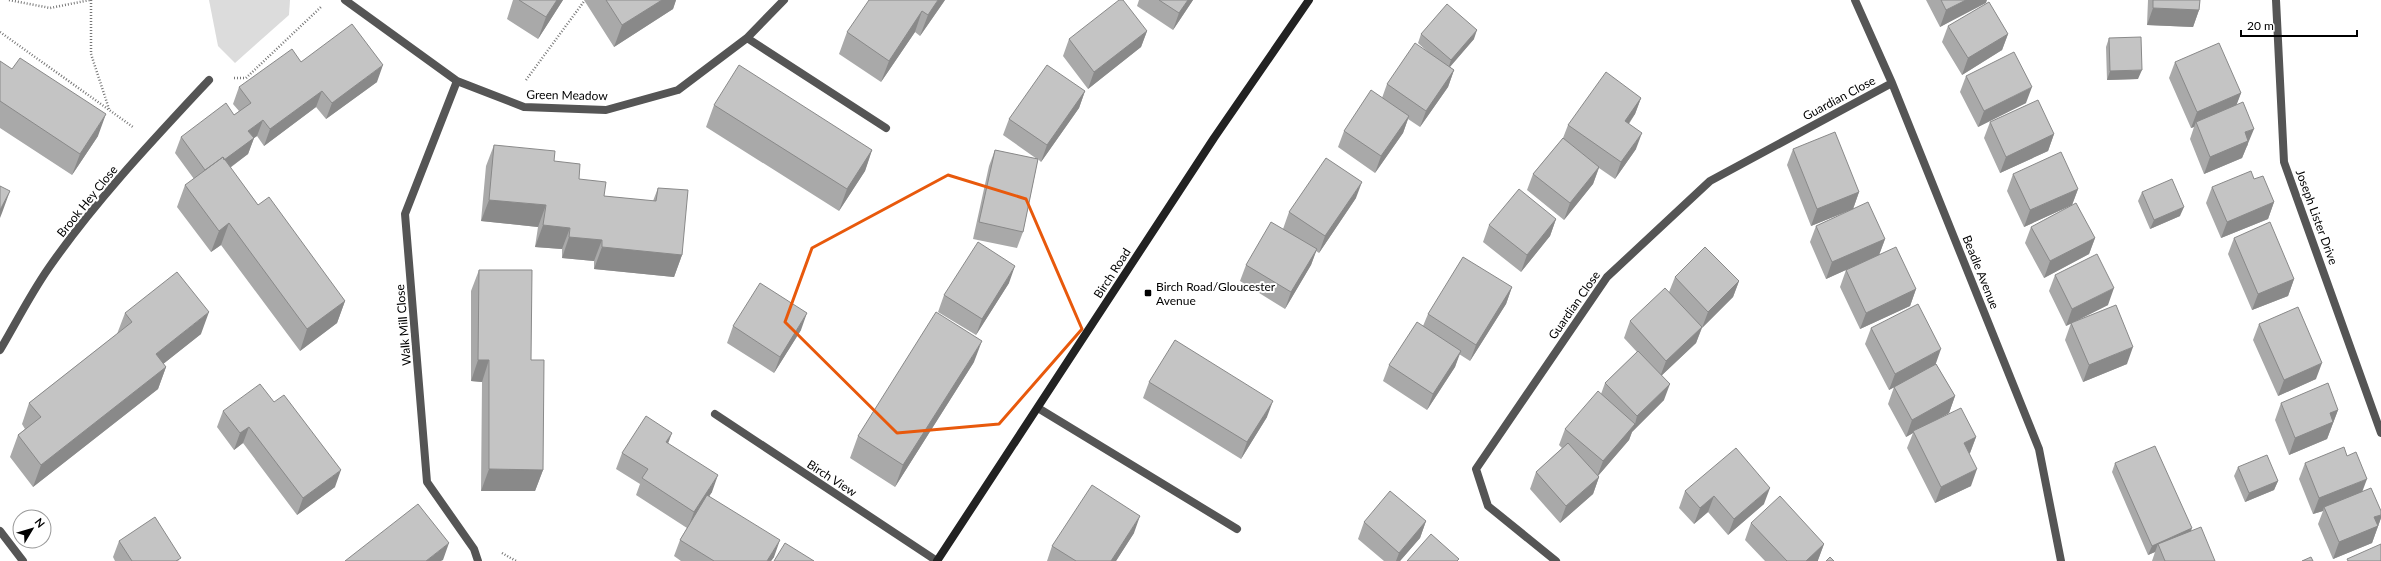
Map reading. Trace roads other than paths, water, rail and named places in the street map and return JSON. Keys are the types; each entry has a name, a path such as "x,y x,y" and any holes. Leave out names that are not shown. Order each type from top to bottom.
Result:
{"street":[{"name":"Green Meadow","path":"345,0 457,81 524,107 606,110 678,90 747,38 784,0"},
{"name":"Birch Road","path":"937,561 1214,138 1309,0"},
{"name":"Beadle Avenue","path":"1854,0 1892,83 2040,448 2061,561"},
{"name":"Joseph Lister Drive","path":"2276,0 2284,162 2381,433"},
{"path":"747,38 886,128"},
{"name":"Brook Hey Close","path":"0,350 48,270 100,202 152,141 209,80"},
{"name":"Walk Mill Close","path":"457,81 405,214 427,482 474,548 478,561"},
{"name":"Guardian Close","path":"1556,561 1488,506 1476,469 1607,277 1710,181 1892,83"},
{"path":"1038,408 1237,529"},
{"name":"Birch View","path":"715,414 937,561"},
{"path":"0,531 23,561"}],"place":[{"name":"Birch Road/Gloucester Avenue","path":"1148,293"}]}
